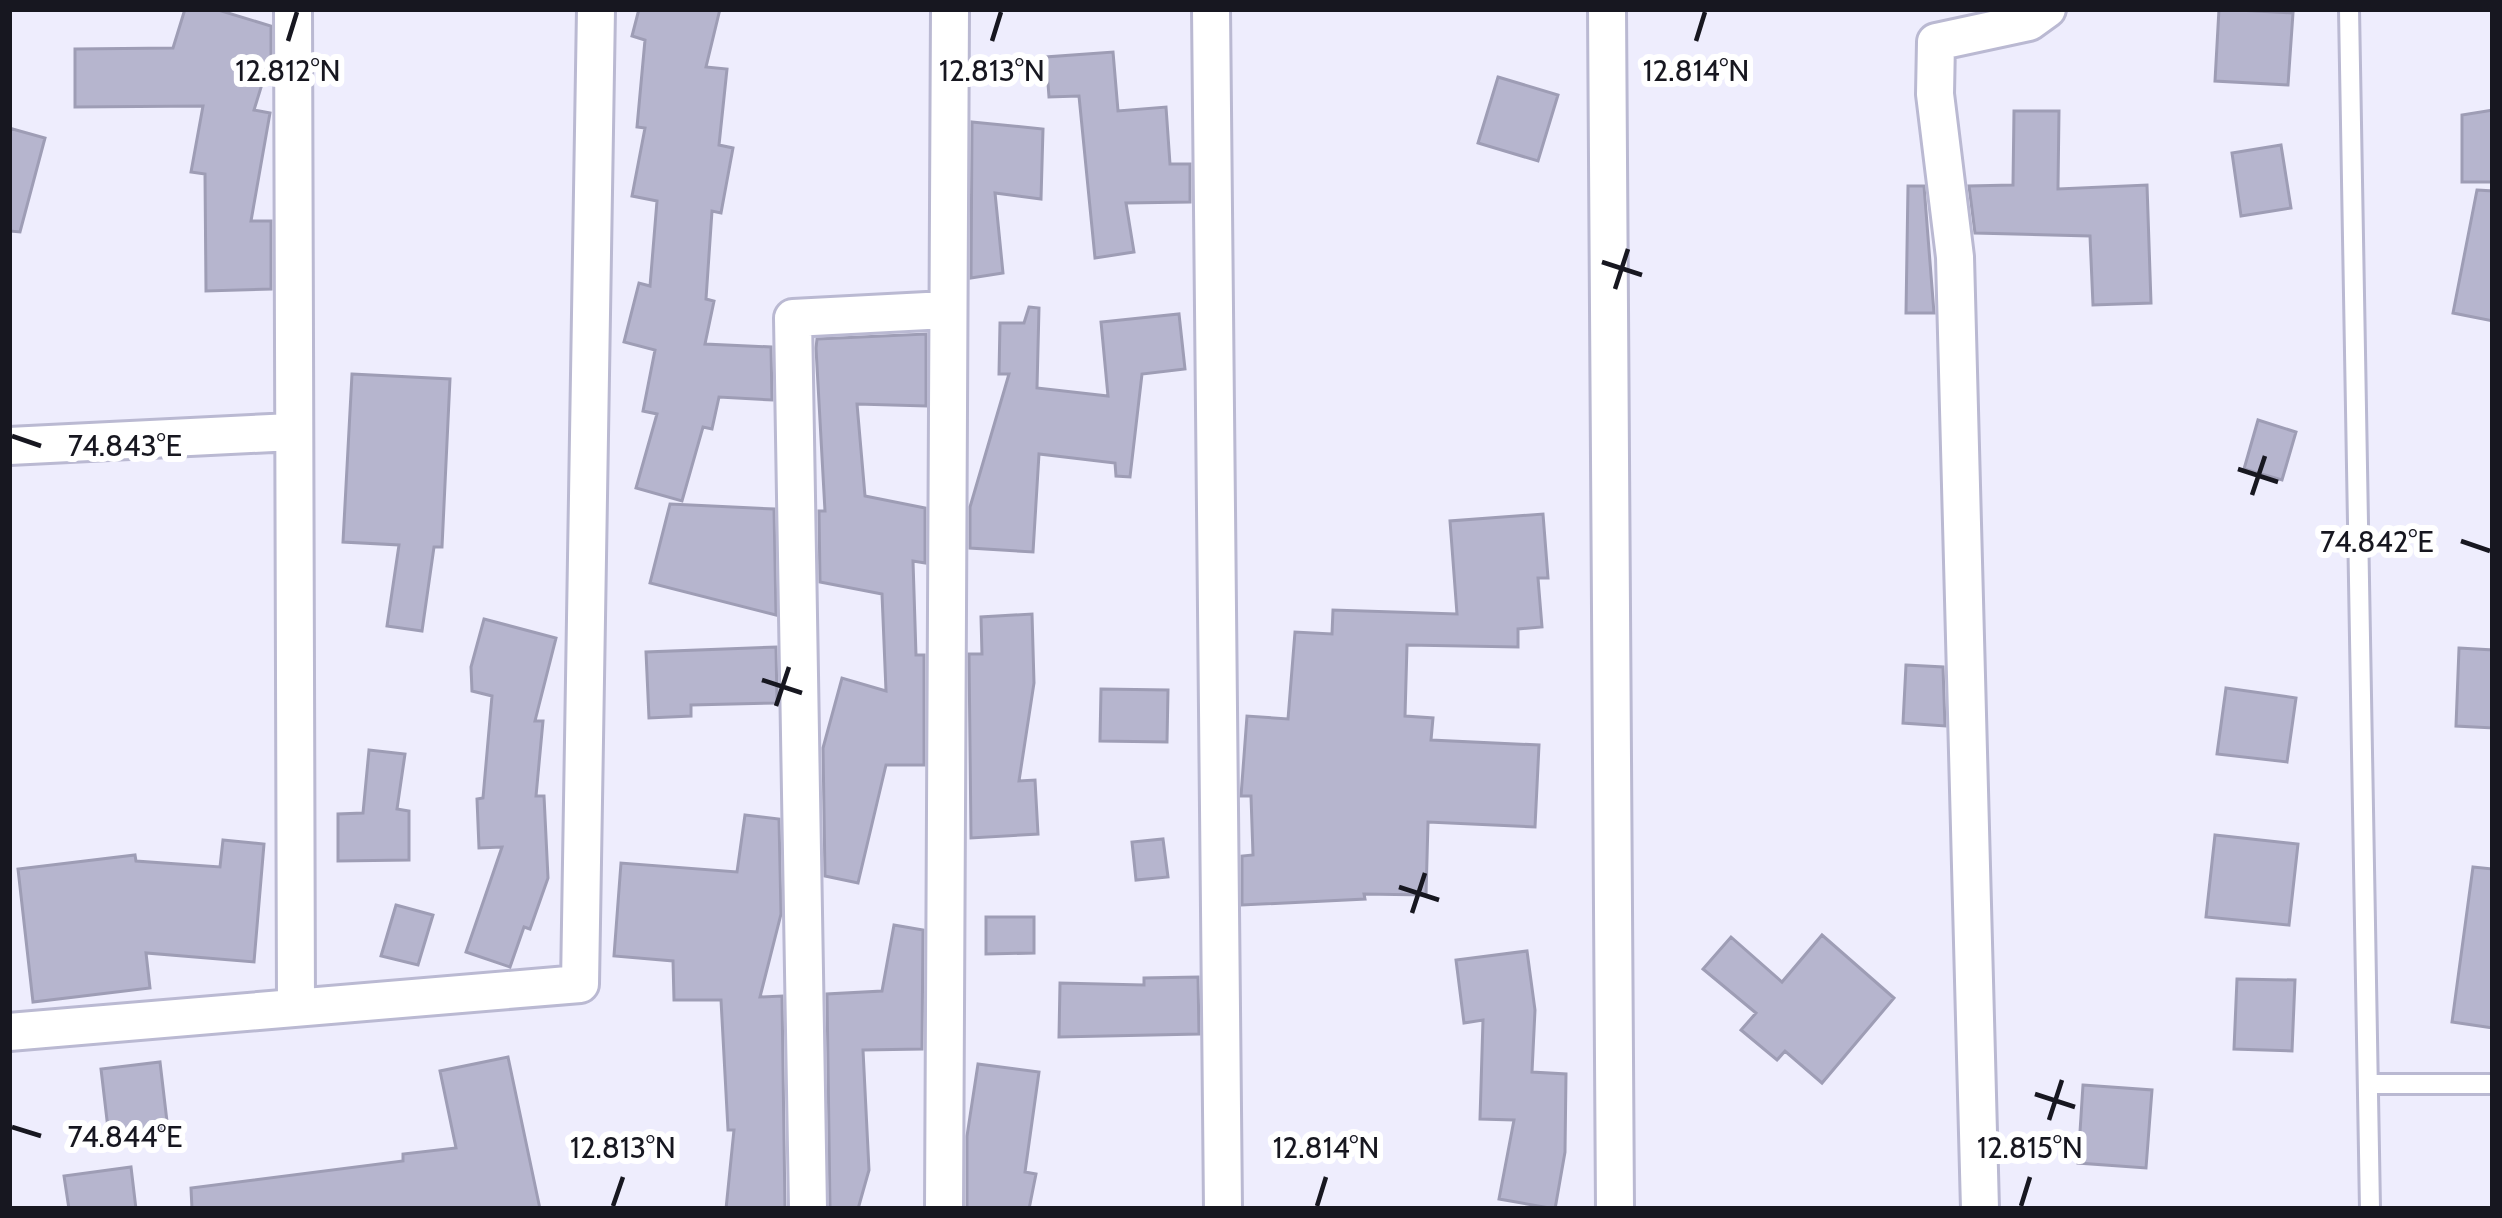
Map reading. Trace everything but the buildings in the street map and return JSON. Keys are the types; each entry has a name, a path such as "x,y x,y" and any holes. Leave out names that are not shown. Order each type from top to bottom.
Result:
{"street":[{"path":"293,9 296,1005"},
{"path":"9,1032 580,984 596,9"},
{"path":"944,1209 950,9 960,9"},
{"path":"1211,9 1223,1209"},
{"path":"1607,9 1615,1209"},
{"path":"1981,1209 1955,257 1936,94 1936,42 2029,22 2047,9"},
{"path":"808,1209 794,318 946,310"},
{"path":"9,446 292,432"}],"lane":[{"path":"2349,9 2370,1209"},
{"path":"2368,1084 2493,1084"}]}
